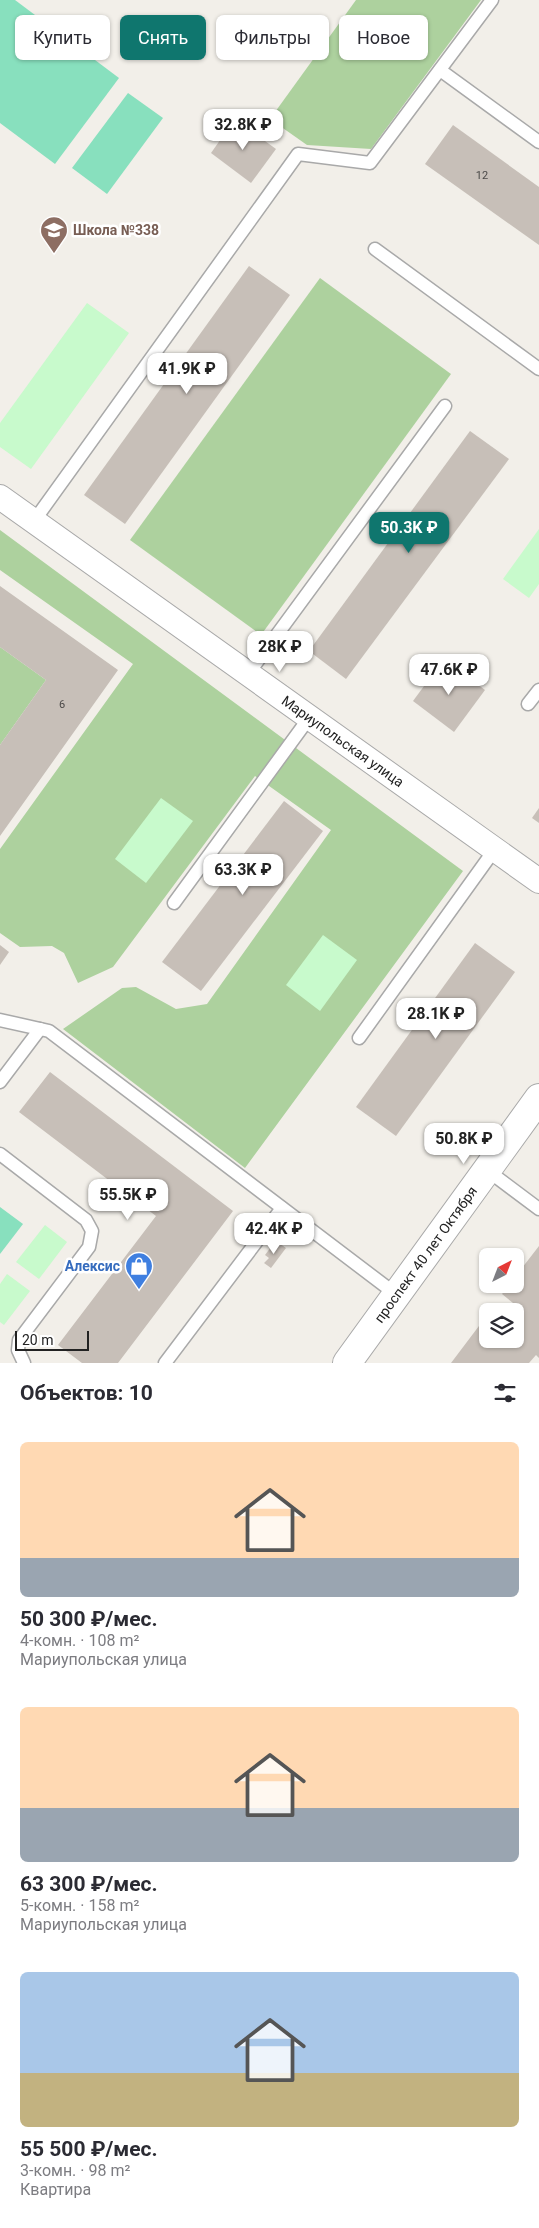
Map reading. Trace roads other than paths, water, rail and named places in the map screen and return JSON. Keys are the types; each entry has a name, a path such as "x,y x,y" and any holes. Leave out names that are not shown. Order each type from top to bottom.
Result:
{"street":[{"name":"Мариупольская улица","path":"0,497 539,881"},
{"name":"проспект 40 лет Октября","path":"348,1363 539,1098"}],"lane":[{"path":"34,521 298,154 370,163 492,0"},
{"path":"440,70 539,142"},
{"path":"375,249 539,369"},
{"path":"248,674 445,406"},
{"path":"528,704 539,690"},
{"path":"174,903 309,718"},
{"path":"359,1038 495,849"},
{"path":"0,1020 49,1031 397,1295"},
{"path":"0,1082 5,1068 40,1029"},
{"path":"0,1154 86,1220 92,1231 89,1247 21,1336 18,1350 24,1363"},
{"path":"488,1170 539,1209"},
{"path":"165,1363 282,1208"}],"place":[{"name":"Школа №338","path":"54,254"},
{"name":"Алексис","path":"139,1290"}]}
